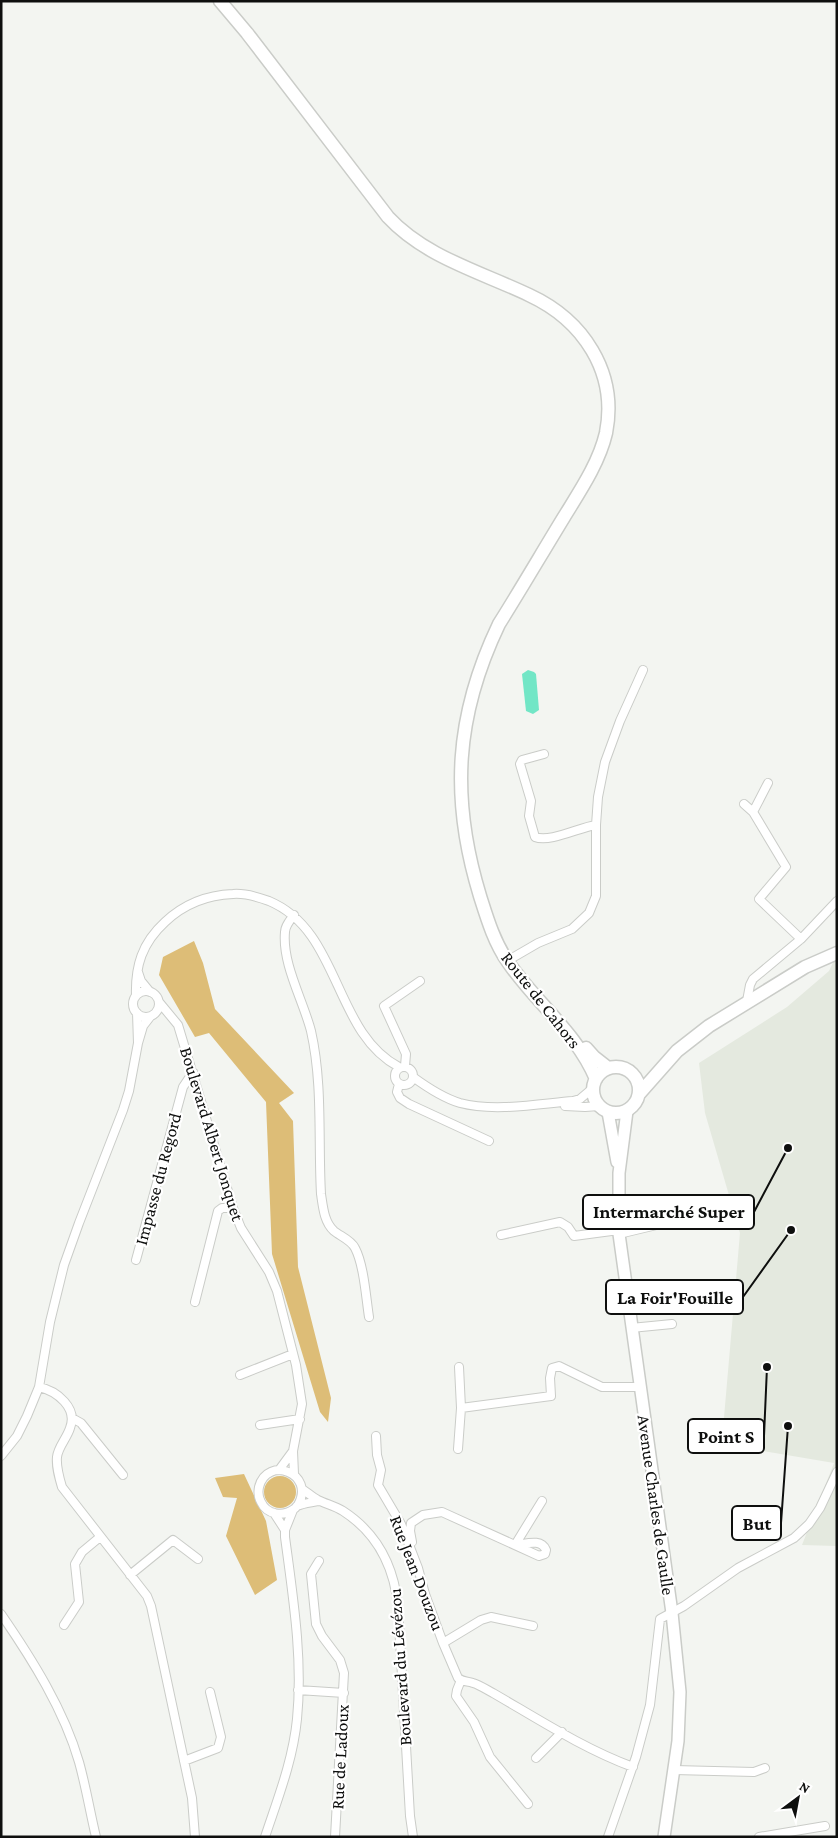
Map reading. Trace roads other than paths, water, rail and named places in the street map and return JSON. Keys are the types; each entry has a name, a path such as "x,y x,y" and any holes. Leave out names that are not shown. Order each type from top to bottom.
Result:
{"main road":[{"path":"220,1 247,33"},
{"path":"226,1 247,33"},
{"name":"Route de Cahors","path":"247,33 399,229 422,245 530,295 560,312 576,327 587,342 596,358 604,381 608,409 606,433 601,448 586,480 499,624 481,665 470,702 463,741 460,784 464,825 475,879 489,921 500,935 510,959 526,986 580,1049 589,1063 594,1083"},
{"path":"604,1109 618,1113 627,1111 634,1105 639,1094 666,1063 691,1039 747,1001 805,967 837,953"},
{"name":"Route de Cahors","path":"510,959 594,1057 608,1068"},
{"path":"635,1076 651,1073 666,1063"},
{"path":"619,1173 612,1127 604,1109 594,1098 594,1083 601,1072 608,1068 623,1068 635,1076 639,1084 639,1094"},
{"path":"619,1173 627,1111"},
{"name":"Avenue Charles de Gaulle","path":"619,1173 619,1232 639,1387 672,1613 680,1692 678,1741 664,1837"}],"street":[{"path":"510,959 538,943 572,929 589,913 596,896 596,824 604,762 643,670"},
{"path":"544,754 522,760 520,764 530,801 529,816 535,837 540,839 549,838 596,824"},
{"path":"754,812 768,783"},
{"path":"744,804 754,812 786,867 759,899 801,939"},
{"path":"138,1043 137,1013 134,1007 137,965 141,954 157,929 173,914 202,898 220,894 238,894 259,897 276,904 294,915 307,928 318,945 355,1021 385,1058 399,1069 410,1069 412,1080"},
{"path":"747,1001 753,979 801,939 837,901"},
{"path":"294,915 285,930 285,940 288,960 306,1014 315,1053 318,1078 322,1202 328,1223 333,1230 354,1246 359,1259 369,1317"},
{"path":"1,1456 20,1429 39,1387 50,1322 64,1265 123,1110 143,1026 159,1006 160,1002 156,996 141,981 137,965"},
{"path":"412,1080 404,1085 399,1084 395,1080 406,1054 384,1006 420,981"},
{"path":"136,996 142,992 150,992"},
{"name":"Boulevard Albert Jonquet","path":"160,1002 178,1024 233,1208 241,1228 269,1272 277,1291 300,1385 302,1404 293,1451 294,1474"},
{"path":"137,1013 141,1016 172,1017"},
{"name":"Impasse du Regord","path":"136,1260 183,1087 193,1072"},
{"path":"412,1080 460,1102 474,1106 573,1101 580,1099 594,1083"},
{"path":"399,1084 397,1092 400,1098 409,1104 489,1141"},
{"path":"541,1104 604,1109"},
{"path":"195,1302 218,1212 222,1208 233,1208"},
{"path":"501,1235 560,1222 568,1227 574,1236 619,1232 694,1216"},
{"path":"631,1328 672,1324"},
{"path":"240,1375 293,1354"},
{"path":"461,1408 551,1396 550,1378 552,1368 559,1366 602,1387 639,1387"},
{"path":"458,1449 461,1408 459,1367"},
{"path":"39,1387 59,1395 68,1407 72,1418 71,1427 57,1455 58,1472 62,1488 147,1596 151,1606 192,1798 195,1837"},
{"path":"72,1418 81,1423 123,1475"},
{"path":"260,1426 300,1419"},
{"name":"Rue Jean Douzou","path":"376,1436 377,1455 381,1470 378,1485 401,1524 443,1643 455,1673 461,1680 456,1696 474,1722 490,1757 528,1804"},
{"name":"Boulevard Albert Jonquet","path":"279,1470 293,1451"},
{"path":"285,1530 296,1507 301,1500 301,1483 294,1474 279,1470 267,1474 263,1478 258,1490 261,1502 265,1508 274,1513 285,1514 296,1507 319,1501"},
{"path":"608,1837 633,1767 650,1705 660,1619 684,1606 738,1568 794,1538 809,1524 820,1508 837,1472"},
{"name":"Boulevard du Lévézou","path":"302,1489 319,1501 328,1503 357,1521 371,1536 385,1557 394,1581 398,1606 410,1816 413,1837"},
{"path":"418,1568 410,1531 416,1519 442,1512 515,1545 542,1501"},
{"path":"265,1837 285,1780 297,1721 298,1690 297,1638 285,1530 274,1513"},
{"path":"64,1625 79,1602 75,1564 77,1558 100,1537"},
{"path":"130,1575 173,1540 198,1559"},
{"path":"319,1562 312,1574 314,1614 316,1624 322,1636 340,1660 344,1673 344,1693"},
{"path":"1,1614 39,1676 66,1728 79,1762 96,1837"},
{"path":"443,1643 481,1620 491,1617 533,1626"},
{"path":"461,1680 473,1683 487,1690 616,1761 633,1767"},
{"name":"Rue de Ladoux","path":"298,1690 344,1693 335,1837"},
{"path":"184,1761 218,1748 221,1743 222,1737 210,1692"},
{"path":"536,1758 562,1732"},
{"path":"674,1770 754,1772 765,1768"},
{"path":"759,1837 825,1826"}],"place":[{"name":"Intermarché Super","path":"788,1148"},
{"name":"La Foir'Fouille","path":"791,1230"},
{"name":"Point S","path":"767,1367"},
{"name":"But","path":"788,1426"}]}
